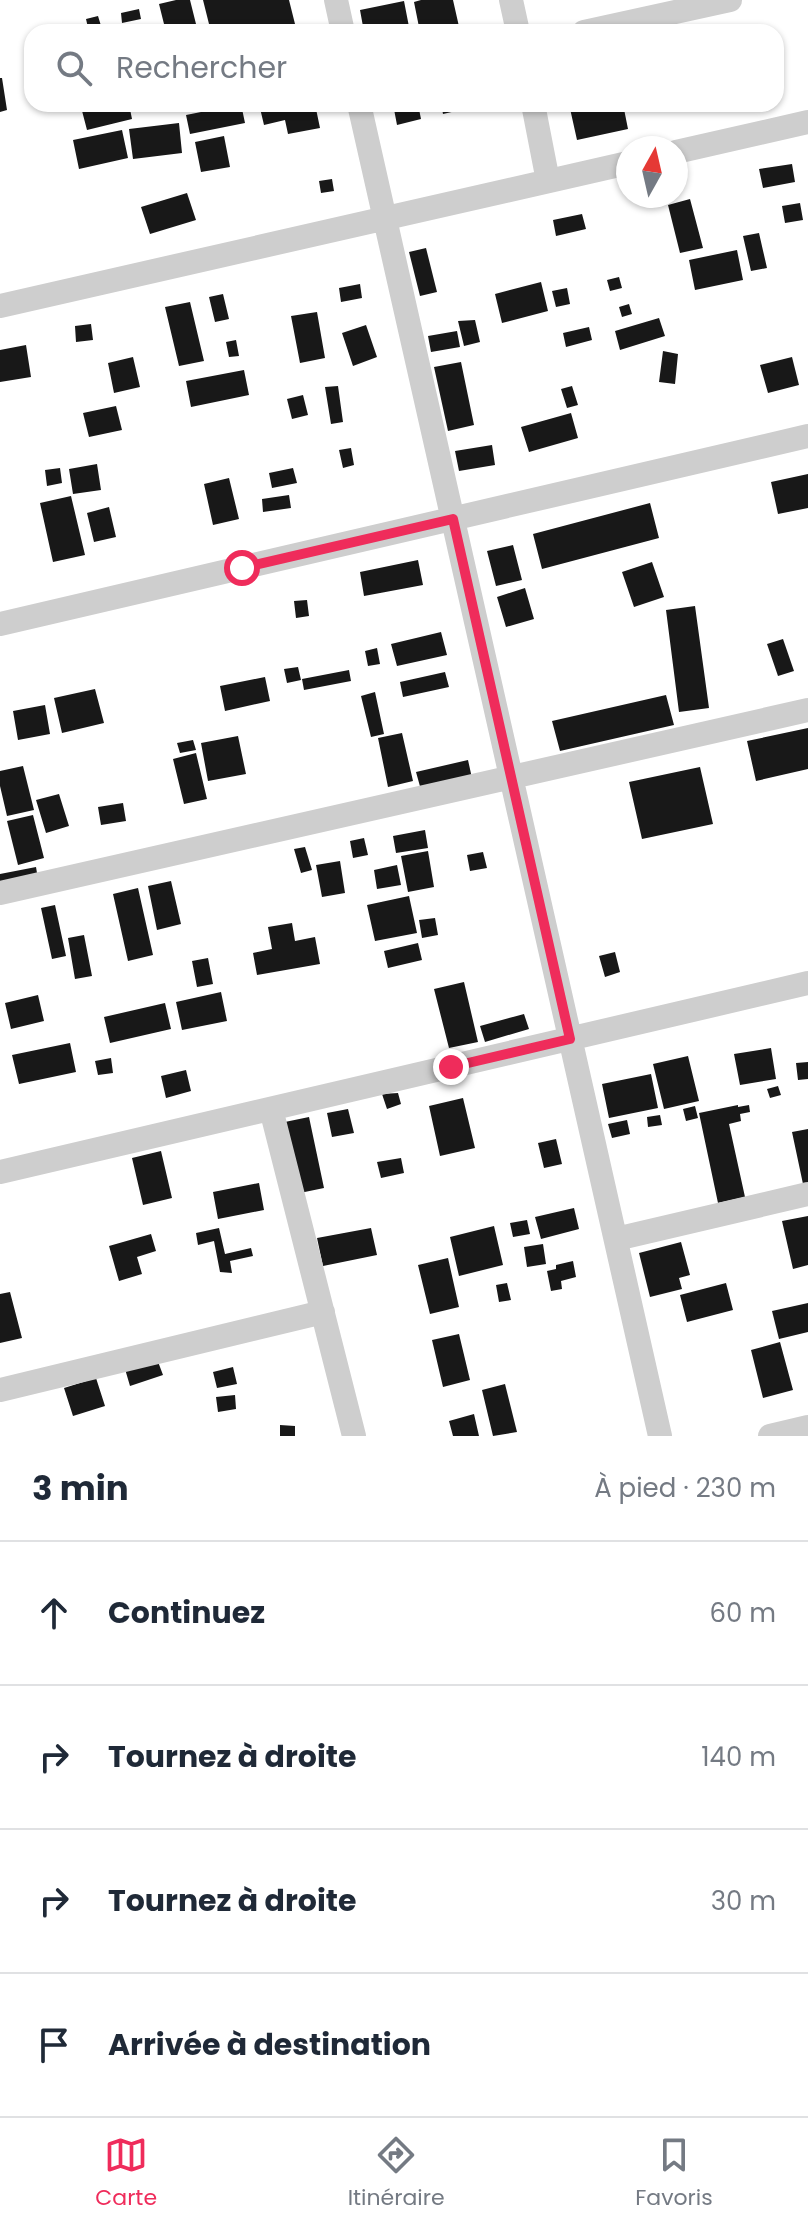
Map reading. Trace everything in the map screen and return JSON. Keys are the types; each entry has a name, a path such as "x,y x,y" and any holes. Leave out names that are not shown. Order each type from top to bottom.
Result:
{"street":[{"path":"336,0 341,24"},
{"path":"511,0 516,24"},
{"path":"620,24 730,0"},
{"path":"361,112 660,1436"},
{"path":"535,112 548,181"},
{"path":"688,149 808,122"},
{"path":"0,306 616,166"},
{"path":"0,624 808,436"},
{"path":"0,893 808,710"},
{"path":"0,1172 808,983"},
{"path":"271,1109 354,1436"},
{"path":"616,1239 808,1194"},
{"path":"0,1390 323,1312"},
{"path":"770,1436 808,1427"}],"building":[{"path":"190,0 196,24 164,24 159,4"},
{"path":"203,0 289,0 295,24 209,24"},
{"path":"453,0 458,24 418,24 414,2"},
{"path":"404,1 408,24 363,24 360,10"},
{"path":"139,9 141,19 122,23 121,13"},
{"path":"98,16 100,24 87,24 86,19"},
{"path":"0,78 7,110 0,112"},
{"path":"82,112 131,112 132,119 87,130"},
{"path":"243,112 245,123 190,134 186,115"},
{"path":"261,112 317,112 320,128 288,134 285,120 264,125"},
{"path":"395,112 420,112 421,119 397,125"},
{"path":"571,112 625,112 628,129 577,140"},
{"path":"179,123 182,153 133,159 129,129"},
{"path":"122,130 128,158 79,169 73,140"},
{"path":"224,136 230,167 201,172 195,142"},
{"path":"792,164 795,182 763,188 759,169"},
{"path":"332,179 334,191 321,193 319,181"},
{"path":"187,193 196,220 150,234 141,207"},
{"path":"688,200 703,248 680,253 669,208 688,208"},
{"path":"800,203 803,220 785,223 782,206"},
{"path":"582,214 586,229 556,236 553,220"},
{"path":"759,233 767,268 751,271 743,236"},
{"path":"426,248 437,292 420,296 409,252"},
{"path":"737,250 743,280 695,290 689,260"},
{"path":"619,277 622,288 610,291 607,280"},
{"path":"541,282 548,311 502,323 495,294"},
{"path":"360,284 362,298 341,302 339,288"},
{"path":"567,288 570,304 556,307 552,291"},
{"path":"223,294 229,319 215,322 209,297"},
{"path":"190,302 204,361 179,366 165,307"},
{"path":"629,304 632,314 622,317 619,307"},
{"path":"317,312 325,358 300,363 291,316"},
{"path":"659,318 665,336 620,350 615,331"},
{"path":"475,320 480,342 464,346 458,321"},
{"path":"91,324 93,340 76,342 75,326"},
{"path":"366,325 377,357 353,366 342,333"},
{"path":"589,327 592,340 566,347 563,333"},
{"path":"457,331 460,347 431,352 428,336"},
{"path":"236,340 239,356 229,357 226,342"},
{"path":"26,345 31,377 0,382 0,350"},
{"path":"663,351 678,354 675,384 659,382"},
{"path":"133,357 140,387 114,393 108,363"},
{"path":"792,357 799,385 768,393 760,365"},
{"path":"461,362 474,425 448,431 434,367"},
{"path":"244,370 249,395 191,407 186,381"},
{"path":"338,386 343,422 331,424 325,387"},
{"path":"572,386 578,405 567,408 561,389"},
{"path":"303,395 308,415 292,419 287,399"},
{"path":"116,406 122,430 89,437 83,413"},
{"path":"571,413 578,438 529,452 521,427"},
{"path":"492,445 495,465 459,471 455,451"},
{"path":"351,448 354,465 343,468 339,450"},
{"path":"97,464 101,490 73,494 69,469"},
{"path":"60,468 62,483 47,486 45,470"},
{"path":"293,468 297,483 272,488 269,473"},
{"path":"808,474 808,508 778,514 771,482"},
{"path":"229,478 239,519 213,525 204,484"},
{"path":"289,495 291,508 263,512 262,499"},
{"path":"71,496 85,555 53,562 40,503"},
{"path":"650,503 659,538 542,569 533,534"},
{"path":"109,507 116,537 94,542 87,513"},
{"path":"513,545 522,580 496,586 487,551"},
{"path":"418,560 423,585 364,596 360,572"},
{"path":"652,562 664,597 634,607 622,572"},
{"path":"525,588 534,619 506,627 497,597"},
{"path":"307,600 309,616 296,618 294,601"},
{"path":"695,606 709,708 679,712 666,610"},
{"path":"441,632 447,655 397,666 391,644"},
{"path":"783,639 794,671 778,676 767,644"},
{"path":"377,648 380,664 368,666 365,651"},
{"path":"298,667 301,680 287,683 284,669"},
{"path":"349,670 351,681 304,690 302,679"},
{"path":"445,672 449,687 403,697 400,682"},
{"path":"265,677 270,701 225,711 220,686"},
{"path":"95,689 104,723 62,733 54,698"},
{"path":"375,692 384,734 371,737 361,696"},
{"path":"666,695 674,725 560,751 552,721"},
{"path":"45,705 50,734 18,740 13,711"},
{"path":"808,728 808,769 756,781 747,741"},
{"path":"402,733 413,781 388,787 378,738"},
{"path":"238,736 246,774 208,781 201,743"},
{"path":"193,740 196,750 180,753 177,743"},
{"path":"196,753 207,799 184,804 173,759"},
{"path":"468,760 472,778 421,790 416,772"},
{"path":"23,766 34,810 7,816 0,771"},
{"path":"700,767 713,824 642,839 629,782"},
{"path":"59,794 69,826 46,833 36,800"},
{"path":"123,803 126,821 101,825 98,807"},
{"path":"33,815 44,858 18,865 7,821"},
{"path":"425,830 428,848 396,853 393,836"},
{"path":"364,838 368,855 353,858 350,841"},
{"path":"305,847 312,870 301,873 294,849"},
{"path":"428,851 434,887 408,892 401,856"},
{"path":"483,852 487,868 470,871 467,855"},
{"path":"340,861 345,893 322,897 316,865"},
{"path":"397,865 401,885 377,889 374,870"},
{"path":"36,867 38,879 0,886 0,874"},
{"path":"171,881 181,924 157,930 148,886"},
{"path":"138,888 153,955 128,961 113,894"},
{"path":"409,896 417,933 375,941 367,905"},
{"path":"55,905 66,956 52,959 41,908"},
{"path":"435,918 438,935 422,938 419,920"},
{"path":"292,923 295,941 315,937 320,964 257,975 253,953 272,949 268,927"},
{"path":"84,935 92,976 75,979 68,938"},
{"path":"418,943 422,960 388,968 384,951"},
{"path":"615,952 620,972 605,977 599,956"},
{"path":"208,958 213,984 197,987 192,961"},
{"path":"464,982 478,1042 449,1048 434,989"},
{"path":"221,992 227,1021 182,1030 176,1002"},
{"path":"38,995 44,1021 11,1029 5,1003"},
{"path":"165,1003 171,1029 110,1043 104,1017"},
{"path":"524,1014 529,1029 485,1042 480,1026"},
{"path":"70,1043 76,1072 19,1084 12,1055"},
{"path":"771,1048 776,1079 740,1085 734,1054"},
{"path":"688,1056 699,1101 664,1109 653,1064"},
{"path":"111,1058 113,1073 98,1075 95,1061"},
{"path":"808,1062 808,1079 798,1080 796,1063"},
{"path":"186,1070 191,1091 166,1098 161,1076"},
{"path":"651,1074 658,1108 609,1118 602,1084"},
{"path":"778,1086 781,1095 770,1098 767,1089"},
{"path":"398,1093 401,1104 387,1109 382,1094"},
{"path":"463,1098 475,1148 440,1156 429,1106"},
{"path":"749,1105 750,1112 740,1114 741,1121 729,1124 745,1197 718,1203 699,1113"},
{"path":"695,1106 698,1118 686,1121 683,1109"},
{"path":"348,1109 354,1133 332,1137 327,1113"},
{"path":"660,1115 662,1125 648,1127 647,1117"},
{"path":"309,1117 324,1188 295,1194 280,1123"},
{"path":"627,1120 630,1134 612,1138 608,1124"},
{"path":"808,1129 808,1183 803,1184 792,1132"},
{"path":"556,1139 562,1164 544,1168 538,1143"},
{"path":"161,1151 172,1198 143,1205 132,1158"},
{"path":"401,1158 404,1173 381,1178 377,1162"},
{"path":"259,1183 264,1210 218,1219 213,1192"},
{"path":"574,1208 579,1229 541,1239 535,1217"},
{"path":"808,1216 808,1265 793,1269 782,1221"},
{"path":"527,1220 530,1234 513,1237 510,1223"},
{"path":"494,1226 503,1265 459,1276 450,1237"},
{"path":"219,1228 225,1254 251,1248 253,1256 230,1261 232,1273 220,1272 214,1241 198,1245 196,1233"},
{"path":"371,1228 377,1255 323,1266 317,1238"},
{"path":"151,1234 156,1251 137,1257 142,1274 119,1281 109,1246"},
{"path":"681,1242 690,1275 679,1278 682,1289 650,1297 639,1253"},
{"path":"543,1244 546,1264 527,1267 524,1247"},
{"path":"448,1258 459,1307 430,1314 418,1265"},
{"path":"573,1261 576,1277 561,1281 562,1289 551,1291 547,1271"},
{"path":"507,1283 511,1300 499,1302 496,1285"},
{"path":"726,1283 733,1310 687,1322 680,1295"},
{"path":"10,1292 22,1338 0,1343 0,1294"},
{"path":"808,1303 808,1332 779,1339 772,1311"},
{"path":"459,1334 470,1380 443,1387 432,1340"},
{"path":"780,1342 793,1390 763,1398 751,1350"},
{"path":"157,1359 163,1375 130,1386 125,1369"},
{"path":"233,1367 237,1384 217,1388 213,1372"},
{"path":"96,1378 105,1406 73,1416 64,1388"},
{"path":"505,1384 517,1432 493,1436 482,1390"},
{"path":"235,1395 236,1409 218,1412 216,1397"},
{"path":"474,1414 479,1436 453,1436 449,1421"},
{"path":"280,1425 295,1426 295,1436 280,1436"}],"route":[{"path":"242,568 453,519 570,1039 451,1067"}]}
